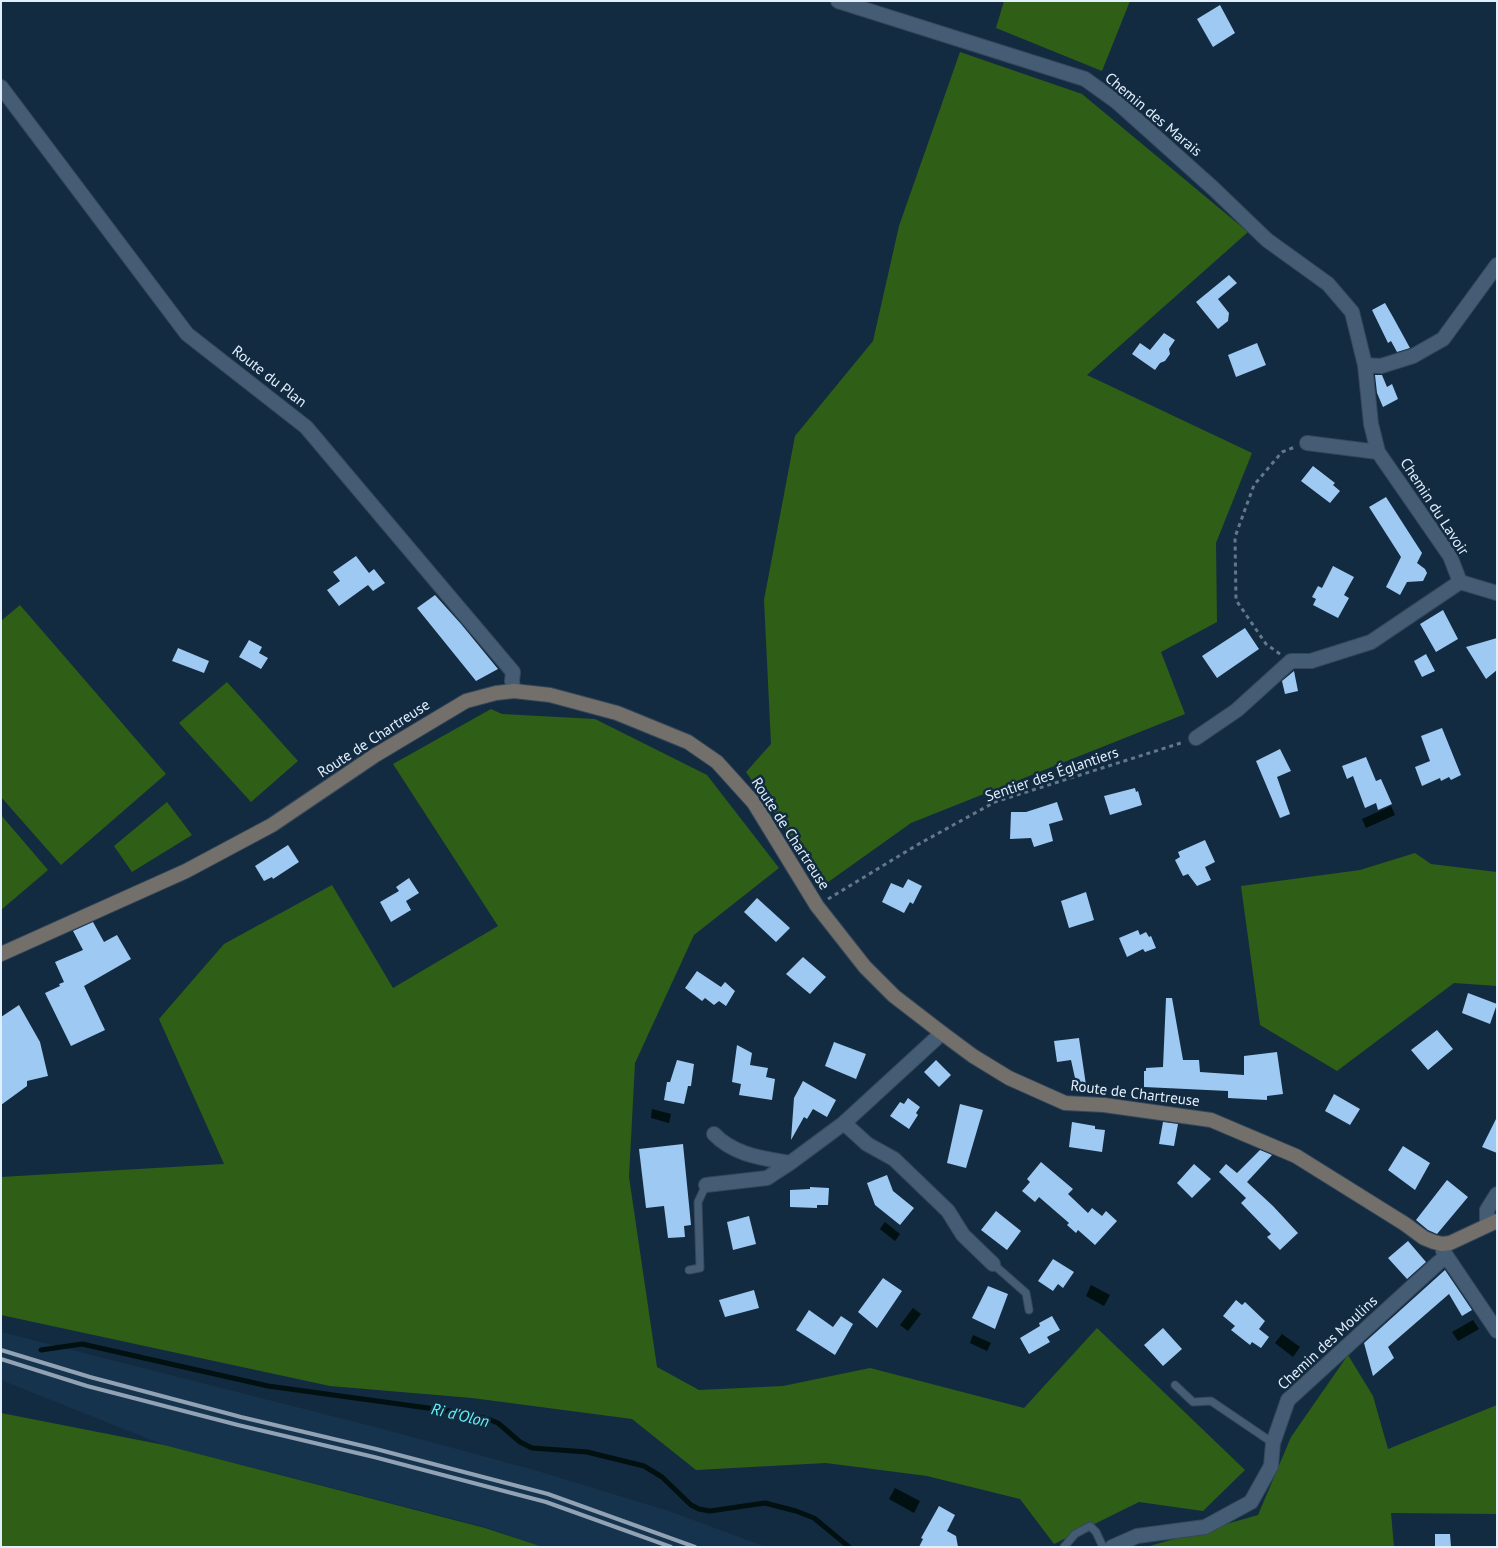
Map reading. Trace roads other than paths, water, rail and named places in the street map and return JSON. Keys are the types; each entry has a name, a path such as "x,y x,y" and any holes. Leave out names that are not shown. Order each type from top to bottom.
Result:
{"main road":[{"name":"Route de Chartreuse","path":"1,954 186,871 272,825 374,756 466,701 496,693 514,691 550,695 617,713 688,742 717,762 754,803 817,906 881,984 942,1033 1009,1078 1065,1103 1104,1104 1210,1120 1251,1136 1296,1156 1405,1224 1444,1251"},
{"path":"1444,1251 1462,1238 1492,1223"}],"street":[{"name":"Chemin des Marais","path":"838,1 1085,79 1124,108 1214,188 1267,240 1328,284 1352,312 1365,365"},
{"name":"Route du Plan","path":"1,86 187,334 306,427 513,672 514,691"},
{"path":"1365,365 1381,366 1413,356 1443,339 1497,265"},
{"name":"Chemin du Lavoir","path":"1365,365 1371,424 1378,452 1450,556 1460,582"},
{"name":"Chemin du Lavoir","path":"1307,443 1378,452"},
{"path":"1196,738 1237,710 1290,662 1311,661 1371,642 1460,582 1497,593"},
{"path":"706,1185 767,1178 844,1123 942,1033"},
{"path":"844,1123 867,1144 894,1159 948,1212 963,1236 992,1264"},
{"path":"714,1134 727,1146 753,1156 790,1162"},
{"path":"1492,1223 1488,1210 1497,1194"},
{"path":"1444,1251 1497,1331"},
{"name":"Chemin des Moulins","path":"1112,1547 1137,1536 1205,1527 1250,1502 1271,1466 1273,1443 1288,1400 1439,1262 1444,1251"}],"lane":[{"path":"688,1270 700,1268 698,1202 706,1185"},
{"path":"992,1264 1026,1293 1029,1310"},
{"path":"1175,1385 1193,1402 1211,1401 1273,1443"},
{"path":"1064,1547 1075,1534 1090,1526 1096,1532 1104,1547"}],"waterway":[{"name":"Ri d'Olon","path":"41,1350 82,1344 268,1386 457,1412 488,1419 498,1423 520,1442 532,1448 587,1452 644,1466 662,1477 691,1505 699,1509 710,1511 765,1503 796,1511 814,1518 849,1547"}],"railway":[{"path":"1,1350 90,1377 241,1417 376,1449 548,1494 695,1547"},
{"path":"1,1359 87,1386 546,1502 671,1547"}]}
